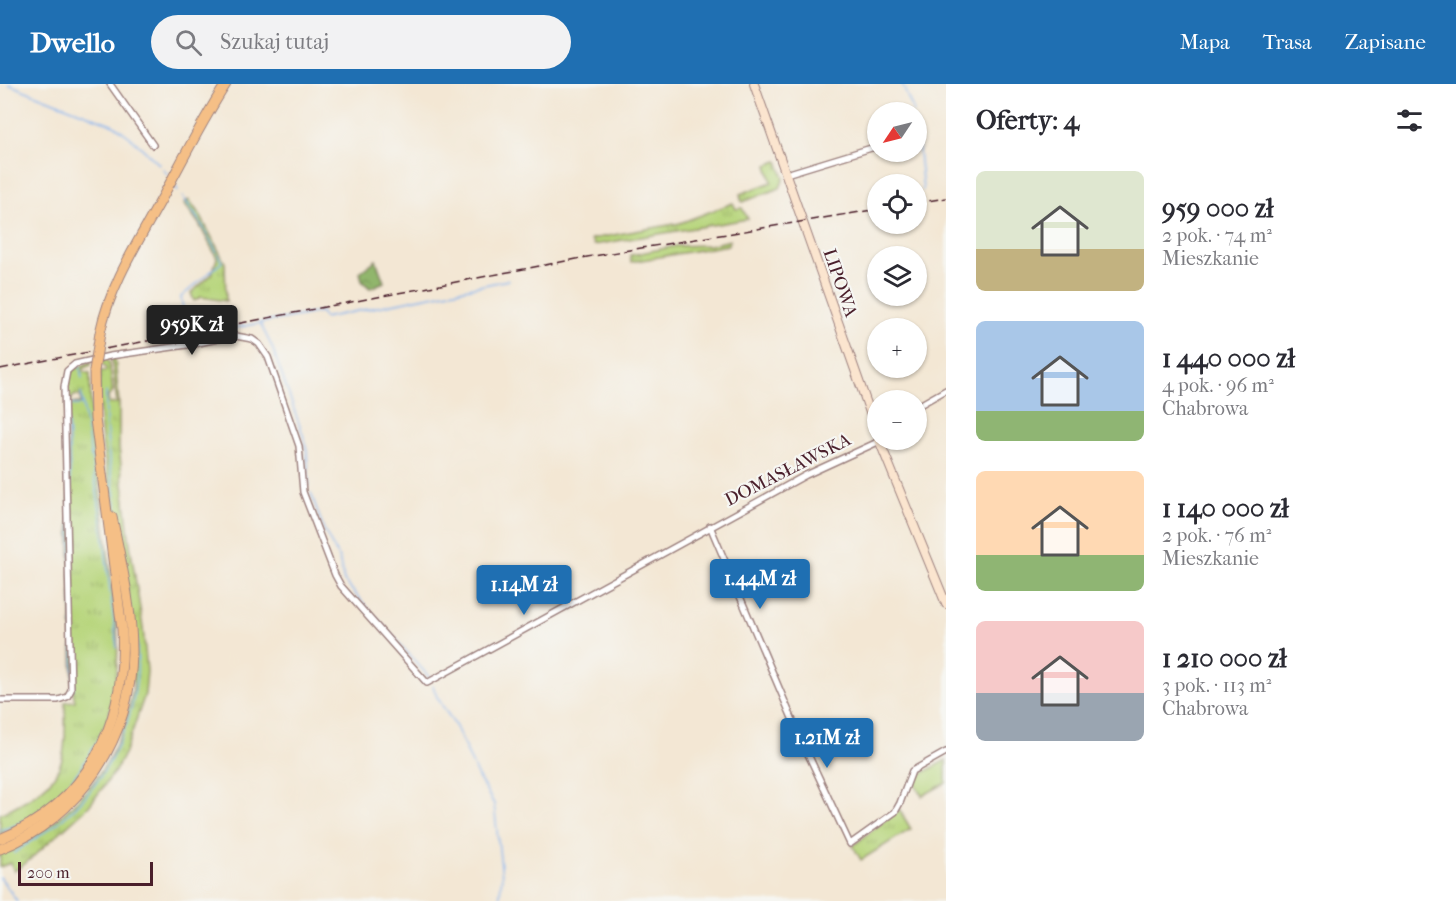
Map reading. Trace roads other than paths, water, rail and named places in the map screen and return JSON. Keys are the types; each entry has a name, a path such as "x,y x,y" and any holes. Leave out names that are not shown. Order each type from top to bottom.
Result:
{"highway":[{"path":"0,839 43,816 73,787 100,749 114,716 122,678 123,646 94,407 94,371 100,333 122,272 226,84"},
{"path":"0,849 34,832 80,794 106,757 124,712 131,675 131,635 126,595 101,461"}],"street":[{"path":"110,84 153,145"},
{"name":"LIPOWA","path":"754,84 867,404"},
{"path":"786,174 867,149"},
{"name":"DOMASŁAWSKA","path":"0,700 58,700 67,697 71,690 64,387 67,371 75,364 84,361 236,336 260,344 268,357 299,446 303,492 335,575 341,586 427,683 867,441"},
{"path":"927,401 946,390"},
{"name":"LIPOWA","path":"884,450 946,604"},
{"path":"710,526 800,737 850,844 895,812 912,771 946,752"}],"waterway":[{"path":"8,84 114,125 159,164"},
{"path":"902,84 910,102"},
{"path":"920,162 921,174"},
{"path":"163,169 167,174"},
{"path":"176,187 178,191"},
{"path":"183,197 202,225 222,262 181,297 186,326"},
{"path":"260,323 321,312 324,318 508,280"},
{"path":"189,337 260,323 272,347 303,435 307,452 309,485"},
{"path":"80,367 82,378"},
{"path":"106,392 109,459 120,534"},
{"path":"81,393 102,523 117,648"},
{"path":"68,414 69,405 83,405"},
{"path":"68,422 71,513"},
{"path":"311,493 324,530 339,558 344,581 430,678"},
{"path":"71,521 74,689"},
{"path":"14,853 59,822 78,804 95,784 109,762 121,739 135,689 136,637"},
{"path":"433,686 437,697 456,727 478,777 494,804 502,876 499,901"},
{"path":"0,830 32,817 47,806 73,779 101,734"},
{"path":"0,877 17,901"}],"railway":[{"path":"927,201 946,198"},
{"path":"0,369 587,257 867,211"}]}
